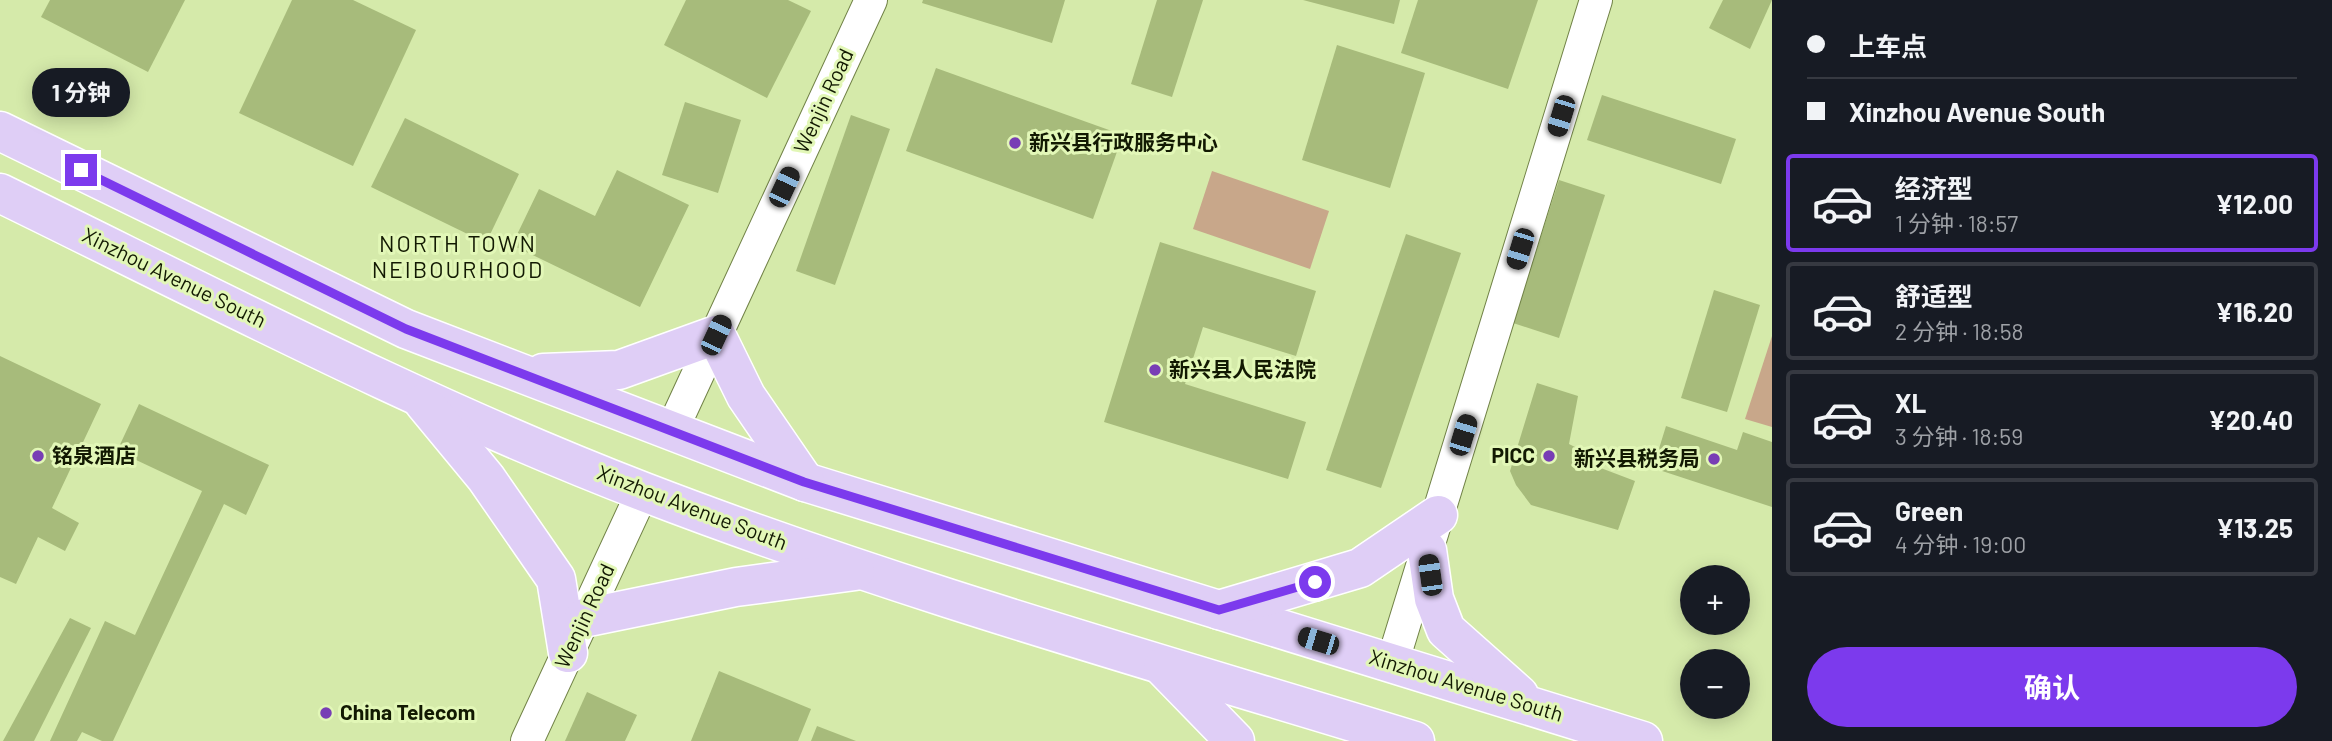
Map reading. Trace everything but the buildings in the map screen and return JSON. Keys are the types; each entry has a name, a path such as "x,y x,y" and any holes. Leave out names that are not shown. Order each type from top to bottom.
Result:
{"main road":[{"name":"Xinzhou Avenue South","path":"2,128 406,329 804,482 1643,741"},
{"name":"Xinzhou Avenue South","path":"0,193 418,396 643,491 859,570 1159,663 1370,734 1415,741"},
{"path":"523,373 619,370 716,335 746,396 804,482"},
{"path":"418,396 486,478 556,579 568,653"},
{"path":"1219,610 1360,568 1433,532 1434,599 1446,630 1534,707"},
{"path":"584,618 736,587 859,570"},
{"path":"1159,663 1235,741"}],"street":[{"name":"Wenjin Road","path":"671,430 871,0"},
{"path":"1392,664 1597,0"},
{"name":"Wenjin Road","path":"527,741 643,491"}],"shaded area":[{"path":"1212,171 1329,211 1310,269 1193,229"},
{"path":"1772,336 1772,427 1745,419"}],"place":[{"name":"新兴县行政服务中心","path":"1015,143"},
{"name":"新兴县人民法院","path":"1155,370"},
{"name":"铭泉酒店","path":"38,456"},
{"name":"PICC","path":"1549,456"},
{"name":"新兴县税务局","path":"1714,459"},
{"name":"China Telecom","path":"326,713"}],"district":[{"name":"NORTH TOWN NEIBOURHOOD","path":"458,257"}],"route":[{"path":"81,170 406,329 804,482 1219,610 1315,582"}]}
